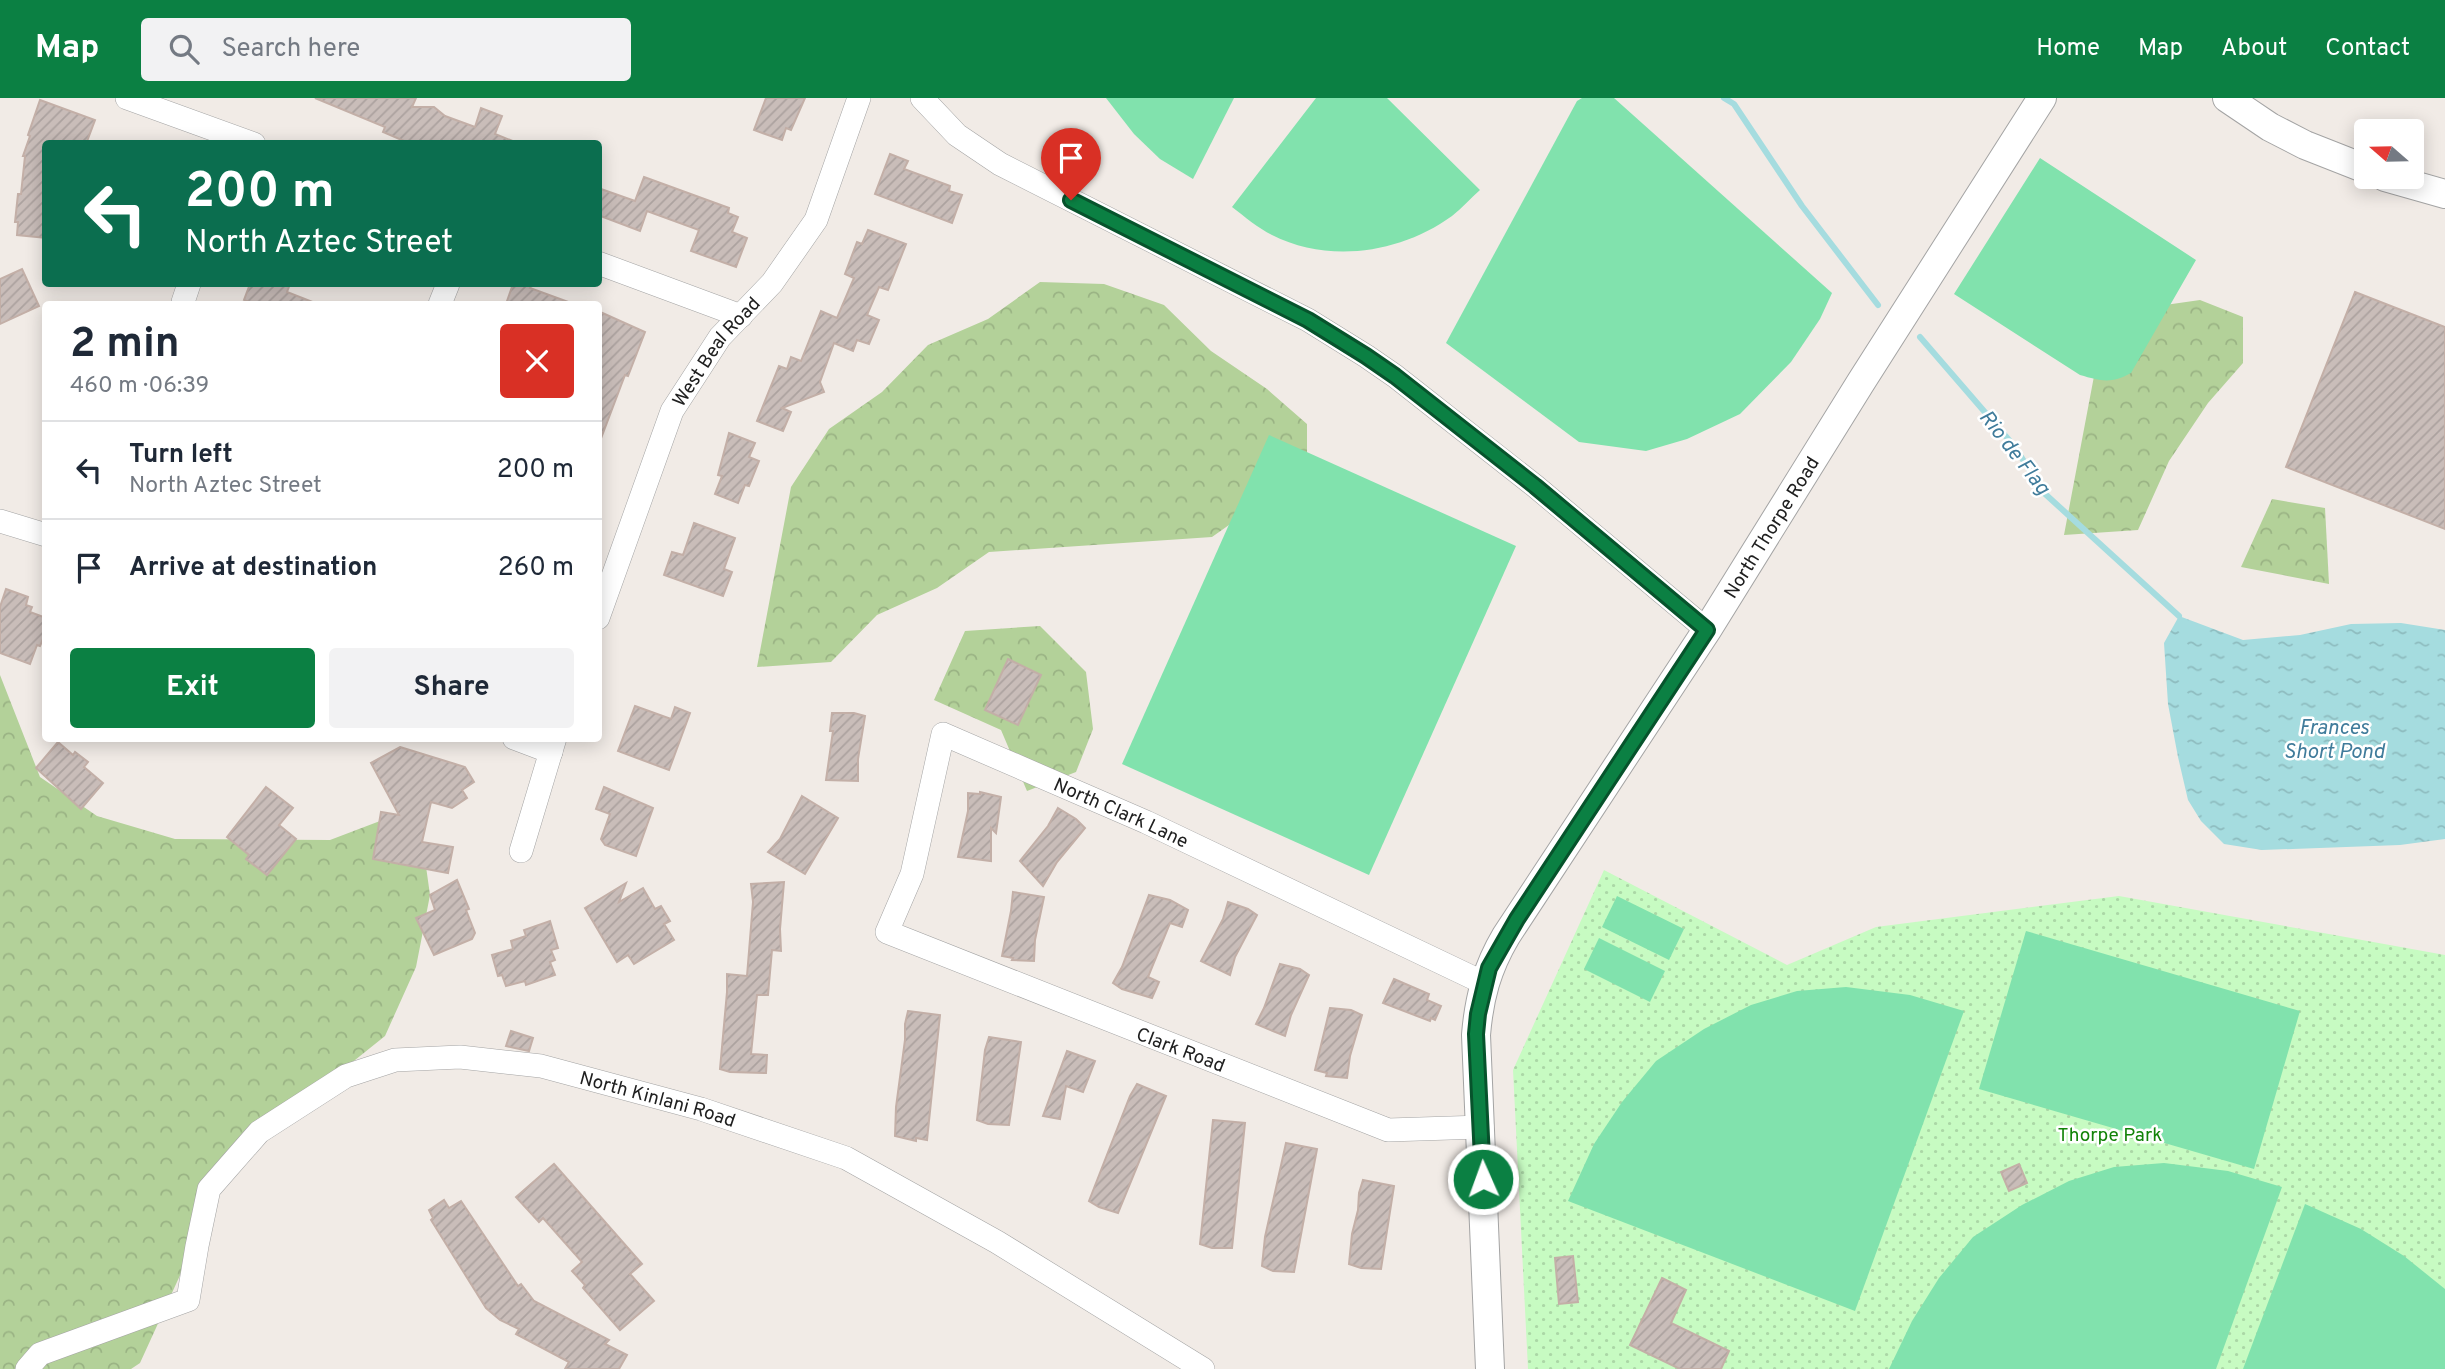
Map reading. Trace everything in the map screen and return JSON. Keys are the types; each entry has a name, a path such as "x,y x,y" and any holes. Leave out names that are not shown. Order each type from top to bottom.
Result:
{"street":[{"path":"127,98 241,140"},
{"name":"West Beal Road","path":"602,607 672,411 720,337 772,283 816,220 859,98"},
{"path":"922,98 957,135 1000,164 1308,320 1366,356 1535,486 1707,630"},
{"name":"North Thorpe Road","path":"1490,1369 1482,1127 1476,1034 1483,983 1495,954 1707,630 2042,98"},
{"path":"2227,98 2281,133 2354,164"},
{"path":"2424,188 2445,194"},
{"path":"602,264 741,316"},
{"path":"0,521 42,534"},
{"name":"North Clark Lane","path":"887,932 912,874 943,734 1146,822 1483,983"},
{"path":"521,851 553,745"},
{"name":"Clark Road","path":"887,932 1388,1130 1482,1127"},
{"name":"North Kinlani Road","path":"27,1369 40,1354 188,1300 209,1189 259,1132 346,1076 395,1060 460,1056 541,1066 565,1072 701,1109 846,1158 997,1242 1203,1369"}],"green space":[{"path":"1106,98 1234,98 1193,179 1160,159 1134,134"},
{"path":"1316,98 1387,98 1480,190 1452,216 1432,229 1388,246 1341,251 1317,249 1294,244 1267,232 1232,207"},
{"path":"1582,98 1614,98 1832,293 1820,319 1791,362 1740,414 1687,439 1646,451 1579,442 1446,343 1577,101"},
{"path":"2040,158 2196,260 2131,373 2118,379 2094,379 2080,375 1954,294"},
{"path":"1040,282 1104,284 1164,305 1211,351 1267,389 1307,424 1307,470 1212,537 989,552 937,588 877,615 831,662 757,667 791,487 829,429 882,392 928,345 988,319"},
{"path":"2200,300 2243,317 2243,363 2208,403 2169,461 2138,530 2064,535 2098,355 2144,308"},
{"path":"1269,435 1516,546 1369,875 1122,764"},
{"path":"2272,499 2325,508 2329,584 2241,567"},
{"path":"1040,626 1086,672 1093,729 1076,772 1027,791 1001,730 934,700 965,631"},
{"path":"0,675 40,777 97,816 175,839 330,840 380,821 422,838 430,895 416,967 385,1036 234,1157 140,1363 131,1369 0,1369"},
{"name":"Thorpe Park","path":"1604,870 1787,965 1876,927 2119,896 2445,955 2445,1369 1528,1369 1513,1070"},
{"path":"1617,896 1684,929 1669,960 1602,927"},
{"path":"2026,931 2300,1011 2254,1169 1979,1089"},
{"path":"1599,938 1665,971 1650,1002 1584,969"},
{"path":"1846,987 1910,995 1964,1011 1855,1311 1568,1201 1594,1144 1622,1102 1656,1061 1704,1029 1751,1005 1797,991"},
{"path":"2164,1163 2228,1171 2282,1187 2216,1369 1889,1369 1912,1321 1939,1278 1973,1237 2022,1205 2069,1181 2114,1167"},
{"path":"2305,1204 2361,1229 2404,1256 2445,1289 2445,1369 2243,1369"}],"water":[{"name":"Frances Short Pond","path":"2179,616 2243,640 2300,635 2351,624 2401,623 2445,630 2445,839 2400,845 2262,850 2224,844 2201,821 2188,800 2178,757 2168,704 2164,643"}],"building":[{"path":"315,98 416,98 412,107 434,107 445,116 475,127 481,108 502,116 495,134 510,140 402,140 383,132 385,127"},
{"path":"766,98 805,98 791,130 786,128 782,140 754,130"},
{"path":"40,100 95,120 88,140 42,140 42,238 17,235 18,222 15,222 18,194 21,194 23,156 30,136 28,135"},
{"path":"890,154 908,161 904,169 950,186 949,191 962,195 952,223 875,194"},
{"path":"644,177 729,208 728,213 738,217 732,232 747,238 736,267 691,251 699,230 647,211 640,231 602,217 602,189 635,201"},
{"path":"868,230 906,244 888,290 879,287 867,315 879,320 869,344 857,340 853,351 834,343 820,382 824,392 782,408 791,412 783,431 757,421 779,366 787,369 791,357 801,361 821,311 837,318 854,278 845,274 857,242 862,244"},
{"path":"22,269 39,306 0,324 0,279"},
{"path":"249,287 289,287 287,292 310,301 247,301 244,300"},
{"path":"512,287 530,287 566,301 507,301"},
{"path":"2355,292 2445,327 2445,529 2286,467"},
{"path":"602,313 645,332 628,376 625,375 602,436"},
{"path":"729,433 755,443 749,457 759,461 749,486 745,485 738,503 715,494 722,476 718,475"},
{"path":"694,523 735,538 724,569 732,572 723,596 664,575 672,552 683,555"},
{"path":"6,589 28,597 26,605 32,607 30,612 42,616 42,641 40,646 37,645 30,664 0,653 0,607"},
{"path":"1008,659 1041,675 1018,725 985,710"},
{"path":"635,706 671,719 675,707 690,713 669,770 618,751"},
{"path":"832,713 865,716 858,759 858,781 826,780 833,731 830,731"},
{"path":"58,742 73,755 75,752 88,762 84,767 103,783 81,809 36,768"},
{"path":"400,747 465,767 474,782 462,790 467,798 452,808 431,802 422,842 453,847 448,873 373,859 381,812 399,815 371,763"},
{"path":"266,787 293,808 279,825 296,839 267,875 246,859 249,855 227,837"},
{"path":"604,787 653,808 636,856 605,845 601,839 610,814 596,809"},
{"path":"980,792 1001,797 996,833 991,828 991,861 958,857 968,811 968,793"},
{"path":"802,796 838,818 805,874 768,852 780,839"},
{"path":"1058,808 1085,828 1057,862 1043,886 1020,861 1048,826"},
{"path":"457,880 475,933 472,939 434,955 416,918 435,910 430,895"},
{"path":"784,882 781,951 772,950 768,995 757,995 751,1054 767,1055 766,1073 730,1072 720,1069 727,974 747,976 753,902 751,884"},
{"path":"626,883 619,902 643,888 655,909 661,906 670,921 664,924 674,940 634,964 628,955 617,962 585,908"},
{"path":"1013,892 1044,897 1035,940 1034,961 1012,960 1013,958 1002,956"},
{"path":"1149,895 1170,900 1188,910 1182,927 1170,923 1148,977 1159,982 1152,998 1122,989 1113,983 1122,967"},
{"path":"1228,902 1257,915 1235,957 1230,975 1201,961 1223,919"},
{"path":"550,921 558,948 551,950 555,960 550,962 555,975 526,985 525,981 506,986 502,975 498,976 492,955 513,949 511,941 526,936 524,930"},
{"path":"1280,964 1300,969 1309,975 1291,1015 1285,1036 1256,1024"},
{"path":"1394,979 1429,994 1427,1000 1441,1006 1435,1020 1431,1018 1430,1021 1383,1003"},
{"path":"1330,1008 1351,1010 1362,1015 1350,1056 1347,1078 1326,1076 1327,1073 1315,1070"},
{"path":"908,1011 940,1015 927,1140 916,1138 916,1141 895,1136"},
{"path":"511,1031 533,1038 529,1051 506,1046"},
{"path":"989,1037 1021,1042 1009,1125 988,1124 977,1120"},
{"path":"1067,1051 1095,1061 1083,1092 1066,1086 1060,1119 1043,1116"},
{"path":"1137,1084 1166,1096 1118,1213 1089,1201"},
{"path":"1213,1120 1245,1123 1232,1248 1212,1248 1200,1244"},
{"path":"1286,1143 1317,1149 1294,1272 1273,1271 1262,1266 1265,1237"},
{"path":"554,1164 642,1264 630,1274 654,1301 620,1330 583,1288 585,1285 572,1271 582,1262 543,1218 539,1222 516,1197"},
{"path":"2019,1164 2027,1183 2009,1191 2001,1172"},
{"path":"1363,1180 1394,1186 1381,1269 1349,1264"},
{"path":"444,1200 449,1208 461,1201 518,1286 521,1284 534,1301 609,1340 605,1344 627,1355 619,1369 565,1369 569,1362 516,1334 519,1329 500,1320 486,1308 431,1220 433,1218 429,1210"},
{"path":"1573,1256 1578,1302 1559,1304 1555,1258"},
{"path":"1662,1278 1686,1290 1671,1323 1729,1351 1721,1369 1680,1369 1630,1345"}],"waterway":[{"name":"Rio de Flag","path":"1724,98 1734,104 1802,206 1878,305"},
{"name":"Rio de Flag","path":"1920,337 2015,447 2043,492 2179,616"}],"route":[{"path":"1071,200 1308,320 1366,356 1535,486 1707,630 1517,919 1489,968 1483,983 1476,1034 1483,1179"}]}
